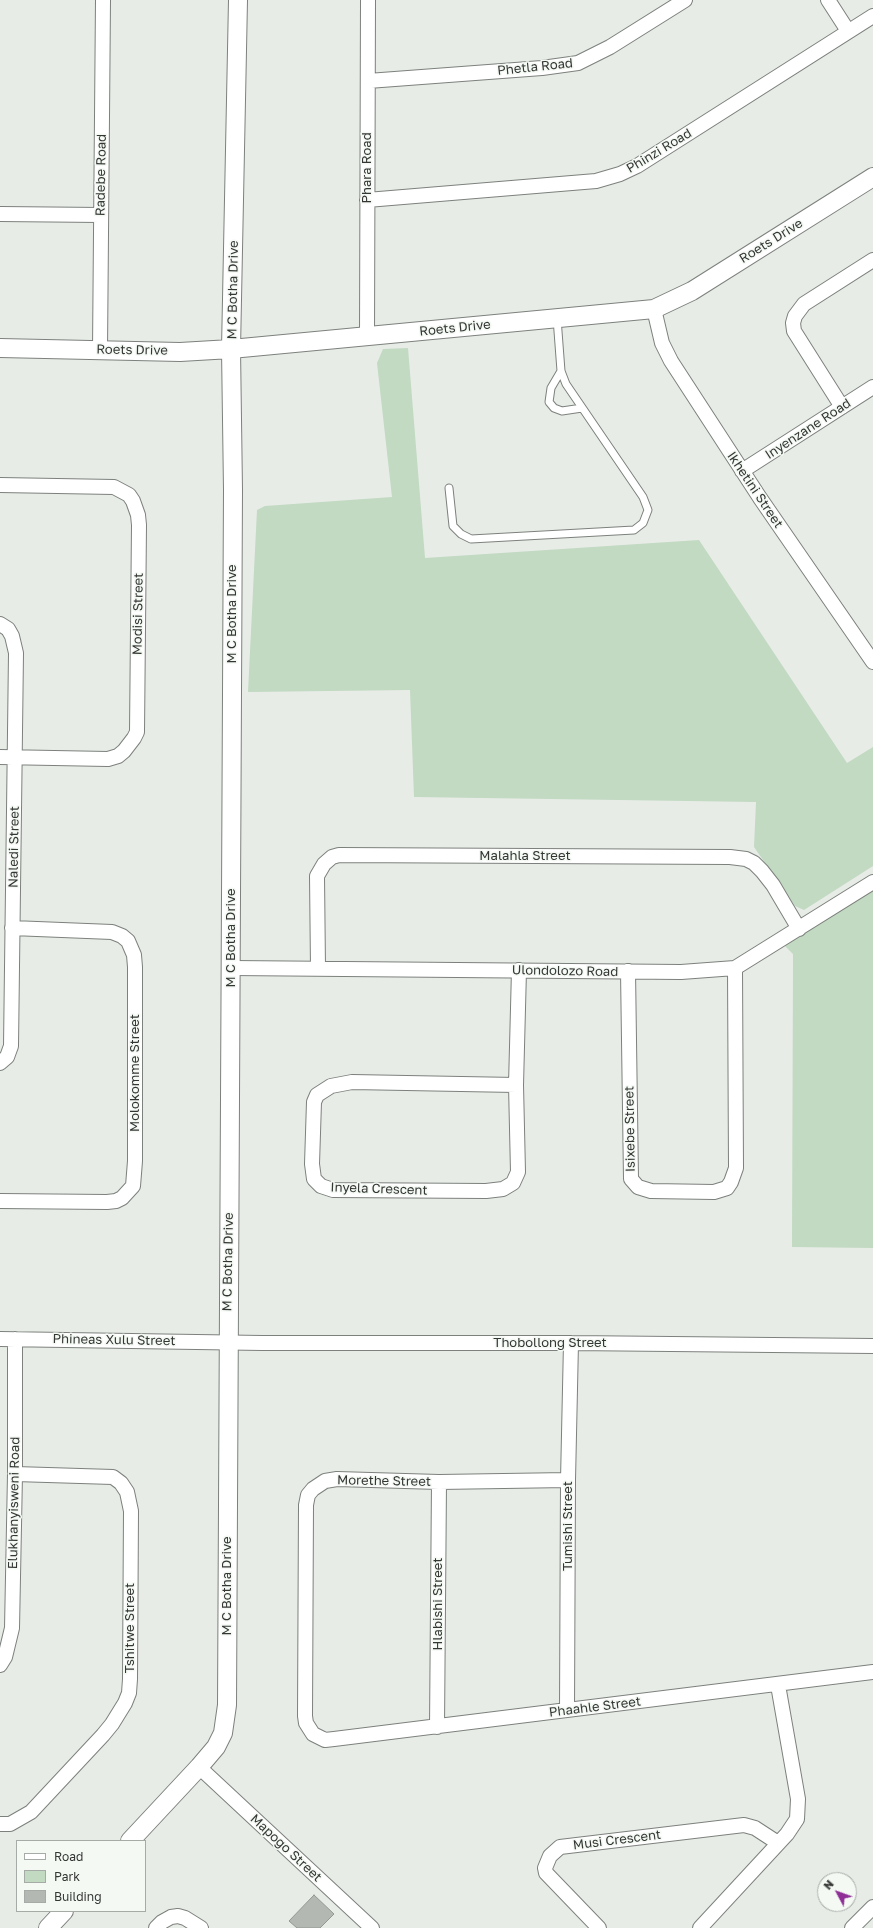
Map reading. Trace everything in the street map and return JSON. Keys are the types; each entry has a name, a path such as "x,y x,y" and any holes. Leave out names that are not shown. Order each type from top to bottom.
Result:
{"street":[{"name":"Radebe Road","path":"100,350 103,0"},
{"name":"M C Botha Drive","path":"131,1840 199,1767 221,1738 227,1705 227,1342 232,968 232,350 238,0"},
{"name":"Phara Road","path":"367,337 368,0"},
{"name":"Phetla Road","path":"368,80 542,68 578,63 610,47 685,0"},
{"path":"828,0 848,30"},
{"name":"Phinzi Road","path":"367,200 596,181 620,174 637,166 848,30 873,16"},
{"name":"Roets Drive","path":"0,348 180,352 232,350 654,309 692,291 873,177"},
{"path":"0,214 101,215"},
{"path":"842,407 794,331 793,323 795,316 804,304 873,260"},
{"name":"Ikhetini Street","path":"654,309 662,343 671,361 742,471 873,662"},
{"name":"Inyenzane Road","path":"742,471 873,387"},
{"name":"Modisi Street","path":"0,485 114,487 125,492 134,501 139,525 136,732 134,738 118,756 108,759 15,756 0,757"},
{"name":"Naledi Street","path":"0,1063 6,1057 11,1046 16,653 12,636 4,627"},
{"name":"Malahla Street","path":"318,968 317,876 324,864 332,857 339,855 714,857 746,859 754,863 773,885 799,929"},
{"name":"Ulondolozo Road","path":"232,968 681,972 735,968 873,882"},
{"name":"Molokomme Street","path":"0,1201 116,1201 122,1198 132,1186 135,1161 135,967 134,955 128,941 122,936 112,932 12,928"},
{"name":"Isixebe Street","path":"628,971 631,1179 638,1187 651,1192 714,1192 727,1188 736,1168 735,968"},
{"name":"Inyela Crescent","path":"516,1084 352,1082 331,1086 317,1095 314,1102 312,1164 314,1179 322,1186 333,1190 486,1191 503,1189 513,1183 518,1172 516,1084 519,970"},
{"name":"Phineas Xulu Street","path":"0,1339 227,1342"},
{"name":"Elukhanyisweni Road","path":"0,1665 7,1652 12,1628 15,1474 15,1339"},
{"name":"Thobollong Street","path":"227,1342 873,1346"},
{"name":"Tumishi Street","path":"568,1710 568,1480 571,1343"},
{"name":"Tshitwe Street","path":"0,1824 10,1824 31,1812 103,1735 125,1703 129,1693 130,1679 131,1512 126,1492 121,1483 113,1477 15,1474"},
{"name":"Morethe Street","path":"318,1737 309,1729 305,1716 306,1505 308,1495 318,1484 337,1479 439,1482 568,1480"},
{"name":"Hlabishi Street","path":"437,1727 439,1482"},
{"name":"Phaahle Street","path":"318,1737 325,1740 437,1727 873,1672"},
{"path":"700,1928 794,1825 798,1810 796,1790 778,1685"},
{"name":"Mapogo Street","path":"199,1767 372,1928"},
{"name":"Musi Crescent","path":"599,1928 546,1873 545,1868 550,1856 560,1848 744,1825 755,1828 778,1843"},
{"path":"852,1928 873,1906"},
{"path":"48,1928 63,1912"},
{"path":"156,1928 162,1922 171,1917 178,1916 185,1918 201,1928"}],"lane":[{"path":"449,488 453,526 461,534 471,539 634,530 643,523 648,510 643,497 566,384 561,371 557,318"},
{"path":"561,371 551,388 549,402 554,408 562,411 582,408"}],"green space":[{"path":"408,348 425,558 699,540 847,763 873,747 873,866 804,910 795,906 754,847 756,802 414,797 410,690 248,692 257,510 265,506 392,497 377,363 383,349"},
{"path":"873,886 873,1248 792,1247 793,954 783,944"}],"building":[{"path":"314,1895 334,1914 320,1928 297,1928 289,1921"}]}
